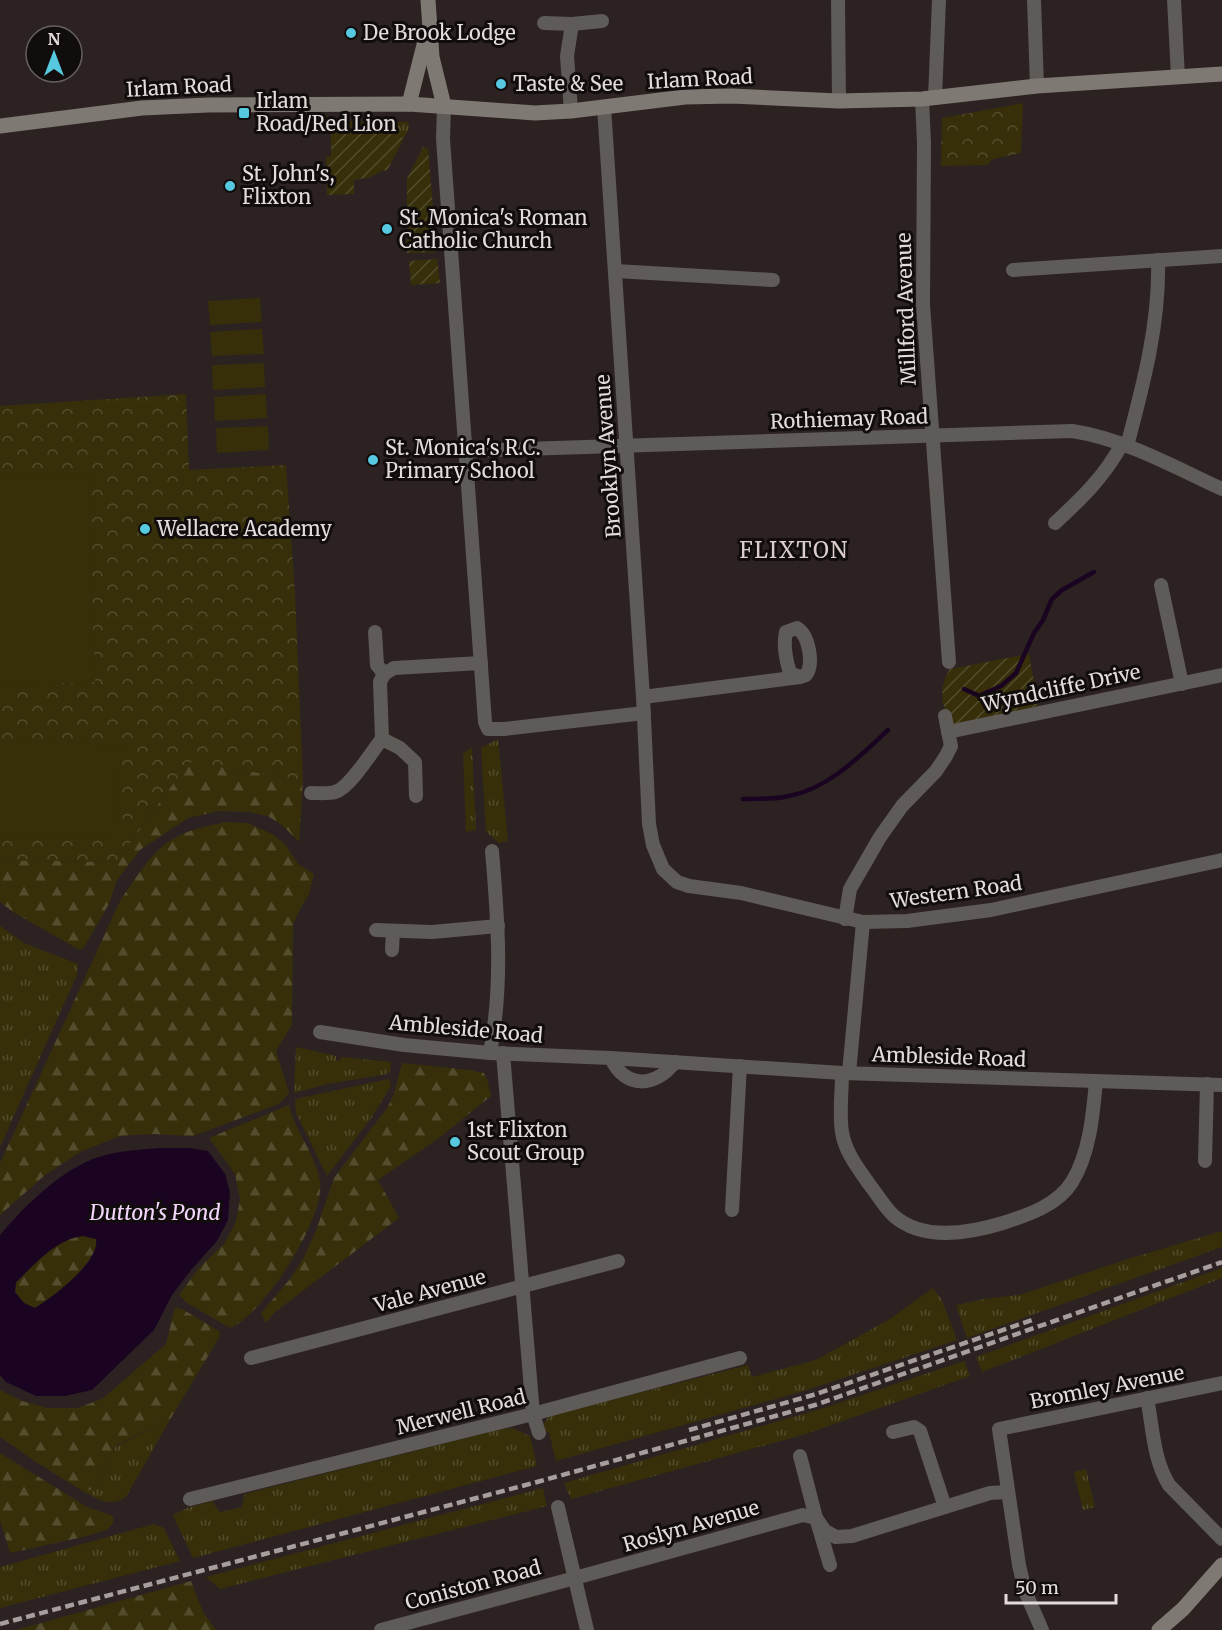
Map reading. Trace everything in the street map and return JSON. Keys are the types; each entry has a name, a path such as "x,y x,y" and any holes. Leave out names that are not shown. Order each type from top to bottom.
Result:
{"street":[{"path":"428,0 432,57 444,106 444,139 485,722 488,729 504,729 644,713"},
{"path":"838,0 839,101"},
{"name":"Millford Avenue","path":"939,0 924,143 923,306 949,662"},
{"path":"1034,0 1037,86"},
{"path":"1173,0 1178,77"},
{"path":"544,23 572,24 602,21"},
{"path":"409,104 429,23"},
{"path":"571,111 567,56 572,24"},
{"name":"Irlam Road","path":"0,126 142,108 409,104 535,113 571,111 685,97 732,96 839,101 929,98 1037,86 1222,74"},
{"name":"Brooklyn Avenue","path":"604,107 644,713 647,802"},
{"path":"1013,270 1222,256"},
{"path":"1055,523 1097,482 1124,445 1151,342 1158,260"},
{"path":"615,271 773,280"},
{"name":"Rothiemay Road","path":"466,451 1072,431 1094,434 1124,445 1222,489"},
{"path":"1161,585 1182,684"},
{"path":"375,632 377,665 384,674"},
{"path":"311,793 339,790 350,780 382,739 380,682 384,674 394,668 481,663"},
{"name":"Wyndcliffe Drive","path":"948,732 1222,675"},
{"path":"643,697 800,677"},
{"path":"845,919 850,889 880,837 902,806 936,771 951,746 945,716"},
{"path":"382,739 400,748 415,762 416,796"},
{"name":"Western Road","path":"647,802 653,845 663,869 677,882 689,886 741,893 863,922 907,921 991,910 1222,860"},
{"path":"492,852 498,926 497,1053 524,1287 533,1414 539,1433"},
{"path":"863,922 845,1073 842,1131 847,1149 857,1167 895,1217 922,1231 937,1234 955,1232 988,1227 1021,1217 1060,1197 1072,1183 1080,1167 1086,1147 1096,1081"},
{"path":"376,930 432,932 498,926"},
{"path":"392,950 393,931"},
{"name":"Ambleside Road","path":"320,1032 404,1045 497,1053 845,1073 1222,1085"},
{"path":"610,1058 622,1075 642,1082 659,1078 675,1062"},
{"path":"732,1210 740,1066"},
{"path":"1204,1161 1207,1084"},
{"name":"Vale Avenue","path":"251,1358 618,1261"},
{"name":"Merwell Road","path":"190,1499 533,1414 740,1358"},
{"name":"Bromley Avenue","path":"1008,1492 999,1429 1222,1383"},
{"path":"1147,1398 1156,1453 1163,1476 1222,1539"},
{"path":"893,1432 914,1427 920,1431 945,1507"},
{"path":"801,1456 816,1518 831,1565"},
{"path":"816,1518 825,1531 836,1537 852,1536 990,1493 1008,1492 1025,1591 1042,1630"},
{"path":"558,1506 587,1630"},
{"name":"Roslyn Avenue","path":"575,1578 802,1515 816,1518"},
{"path":"1159,1630 1183,1608 1222,1565"},
{"name":"Coniston Road","path":"381,1630 575,1578"}],"green space":[{"path":"1023,103 1021,153 993,159 987,165 941,166 942,118"},
{"path":"310,115 328,116 332,121 408,122 409,129 404,138 378,127 303,124 303,120"},
{"path":"331,126 378,127 404,138 387,171 383,170 371,177 354,180 354,194 327,195 326,157 331,156"},
{"path":"423,147 428,149 437,252 407,253 407,179"},
{"path":"437,259 440,283 411,285 409,261"},
{"path":"260,298 262,322 210,325 208,301"},
{"path":"262,329 264,354 212,356 210,332"},
{"path":"264,363 265,387 213,390 212,365"},
{"name":"Wellacre Academy","path":"186,394 189,470 286,465 295,593 303,780 189,762 116,862 0,860 0,406"},
{"path":"266,394 267,418 215,421 214,397"},
{"path":"268,426 269,450 217,453 216,428"},
{"path":"88,472 95,682 0,685 0,475"},
{"path":"1029,654 1038,706 952,725 945,711 942,697 946,676 950,669"},
{"path":"498,739 508,841 499,843 486,832 481,748"},
{"path":"0,740 121,745 117,838 0,833"},
{"path":"472,747 476,830 466,832 463,754"},
{"path":"189,761 303,780 299,842 283,826 268,816 249,812 219,811 188,818 140,850 117,880 109,904 83,949 78,949 13,912 0,902 0,860 116,862"},
{"path":"227,822 248,823 272,834 285,844 298,864 314,874 309,894 293,925 292,1025 276,1051 289,1093 279,1104 193,1136 152,1134 120,1136 80,1152 44,1176 0,1215 0,1163 120,901 152,856 163,846 188,832"},
{"path":"0,926 24,943 78,964 77,975 0,1147"},
{"path":"296,1047 336,1056 336,1060 340,1061 341,1057 391,1062 390,1071 387,1074 328,1084 294,1093"},
{"path":"402,1063 484,1073 491,1096 439,1138 378,1180 399,1218 275,1312 266,1323 261,1313 290,1279 304,1257 317,1228 334,1178 387,1108 394,1094"},
{"path":"389,1079 391,1086 372,1117 327,1176 296,1113 295,1099"},
{"path":"289,1105 318,1172 319,1198 313,1219 302,1241 274,1286 244,1320 230,1328 187,1303 179,1295 199,1268 224,1244 236,1222 240,1199 235,1174 209,1138"},
{"path":"1222,1231 1222,1247 967,1338 956,1305 1019,1295"},
{"path":"83,1236 96,1239 96,1248 83,1268 63,1288 34,1308 24,1303 15,1292 16,1283 55,1247"},
{"path":"1222,1268 1222,1278 982,1372 976,1357"},
{"path":"933,1288 942,1300 957,1340 804,1391 556,1461 549,1432 545,1433 543,1425 549,1416 748,1365 752,1377 816,1360 890,1319"},
{"path":"175,1307 219,1331 220,1336 171,1418 115,1446 93,1489 84,1492 0,1437 0,1390 22,1401 48,1408 77,1408 102,1399 166,1344"},
{"path":"964,1361 970,1376 806,1434 571,1499 564,1483 824,1408"},
{"path":"171,1418 126,1497 110,1502 99,1500 84,1492 93,1489 115,1447"},
{"path":"512,1428 530,1436 537,1466 193,1558 173,1515 187,1508 212,1501 220,1512 242,1507 244,1495 248,1493"},
{"path":"0,1453 87,1507 113,1516 113,1523 107,1530 83,1537 10,1553 0,1520"},
{"path":"1086,1469 1095,1507 1083,1510 1074,1472"},
{"path":"543,1488 547,1506 220,1589 206,1577"},
{"path":"154,1524 164,1528 180,1561 0,1608 0,1567"},
{"path":"191,1581 203,1612 216,1630 16,1630"}],"water":[{"name":"Dutton's Pond","path":"161,1148 208,1151 225,1174 230,1192 228,1220 217,1241 172,1295 154,1330 92,1390 65,1396 36,1396 6,1382 0,1375 0,1235 39,1195 61,1177 84,1163 121,1152","holes":["83,1236 96,1239 96,1248 83,1268 63,1288 43,1303 35,1308 24,1303 15,1292 16,1282 55,1247"]}],"waterway":[{"path":"964,689 979,696 1001,686 1016,673 1052,599 1062,590 1094,572"},
{"path":"743,799 784,797 817,786 843,770 888,730"}],"railway":[{"path":"0,1624 537,1482 815,1405 1222,1262"},
{"path":"689,1430 813,1395 1032,1320"}],"place":[{"name":"De Brook Lodge","path":"351,33"},
{"name":"Taste & See","path":"501,84"},
{"name":"Irlam Road/Red Lion","path":"244,113"},
{"name":"St. John's, Flixton","path":"230,186"},
{"name":"St. Monica's Roman Catholic Church","path":"387,229"},
{"name":"St. Monica's R.C. Primary School","path":"373,460"},
{"name":"Wellacre Academy","path":"145,529"},
{"name":"1st Flixton Scout Group","path":"455,1142"}],"district":[{"name":"FLIXTON","path":"794,550"}]}
